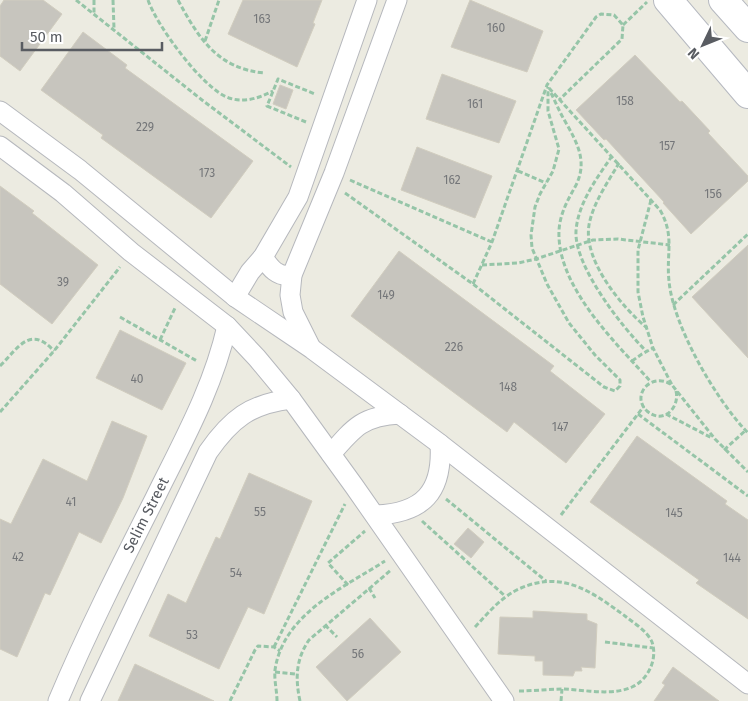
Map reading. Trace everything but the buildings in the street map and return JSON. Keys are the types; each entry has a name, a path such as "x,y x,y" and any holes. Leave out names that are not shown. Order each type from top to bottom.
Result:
{"street":[{"path":"235,297 250,272 263,257 290,213 306,177 367,0"},
{"path":"312,350 293,312 290,295 292,275 332,177 397,0"},
{"path":"668,0 748,94"},
{"path":"723,0 748,28"},
{"path":"0,111 80,170 235,297 312,350 440,444 748,684"},
{"path":"0,146 63,193 131,252 227,326 291,399 377,517 501,697"},
{"path":"263,257 278,274 292,275"},
{"name":"Selim Street","path":"58,701 113,581 204,399 227,326"},
{"name":"Selim Street","path":"93,695 208,452 231,423 244,413 274,401 291,399"},
{"path":"331,454 357,426 377,417 400,414"},
{"path":"377,517 410,510 420,504 436,481 441,463 440,444"},
{"path":"113,581 140,594"},
{"path":"69,675 93,695"}],"path":[{"path":"76,0 202,100 306,177"},
{"path":"94,0 94,13"},
{"path":"114,0 114,29"},
{"path":"148,0 162,27 172,41 206,82 217,92 226,97 245,100 255,99 273,90"},
{"path":"178,0 190,22 214,52 225,62 251,72 265,73"},
{"path":"205,41 219,0"},
{"path":"623,26 649,0"},
{"path":"472,284 492,242 547,86 596,17 601,14 614,15 623,26 622,38 560,100"},
{"path":"323,128 267,106 278,79 332,100"},
{"path":"332,177 600,384 607,389 615,391 620,386 620,380 595,355 569,323 558,306 532,248 533,221 540,194 556,164 559,149 548,112 547,86"},
{"path":"547,86 619,163 665,218 670,245 668,263 673,305 684,333 712,385 747,431 724,450"},
{"path":"547,86 578,145 581,162 579,178 568,197 559,222 560,251 567,271 590,312 651,382"},
{"path":"612,156 597,177 584,202 576,230 578,244 585,264 605,302 646,351"},
{"path":"619,163 592,213 589,224 589,241 595,260 610,287 627,310 648,329"},
{"path":"518,171 546,183"},
{"path":"332,177 492,242"},
{"path":"651,200 639,240 638,292 653,348 676,391 724,450 748,472"},
{"path":"673,305 748,234"},
{"path":"482,265 518,263 536,259 578,244 607,238 639,240 670,245"},
{"path":"0,412 54,351 131,252"},
{"path":"160,340 184,292"},
{"path":"120,317 214,370"},
{"path":"0,366 28,339 36,338 43,341 54,351"},
{"path":"632,361 653,348"},
{"path":"672,385 662,380 651,382 642,393 644,406 653,414 660,416 666,414 677,402 676,391"},
{"path":"550,529 644,406"},
{"path":"638,414 748,496"},
{"path":"666,414 715,439"},
{"path":"274,647 354,486"},
{"path":"432,487 546,581"},
{"path":"410,510 505,596"},
{"path":"348,585 328,563 377,517"},
{"path":"277,701 275,672 280,650 287,636 297,623 348,585 403,555"},
{"path":"300,701 296,674 298,660 303,648 314,634 403,555"},
{"path":"463,640 505,596 522,587 546,581 568,583 590,592 639,627 652,641 654,656 650,670 635,686 615,692 562,689 501,697"},
{"path":"368,588 375,598"},
{"path":"326,624 337,637"},
{"path":"605,642 653,648"},
{"path":"230,701 255,650 261,645 280,650"},
{"path":"275,672 296,674"},
{"path":"561,701 562,689"}]}
